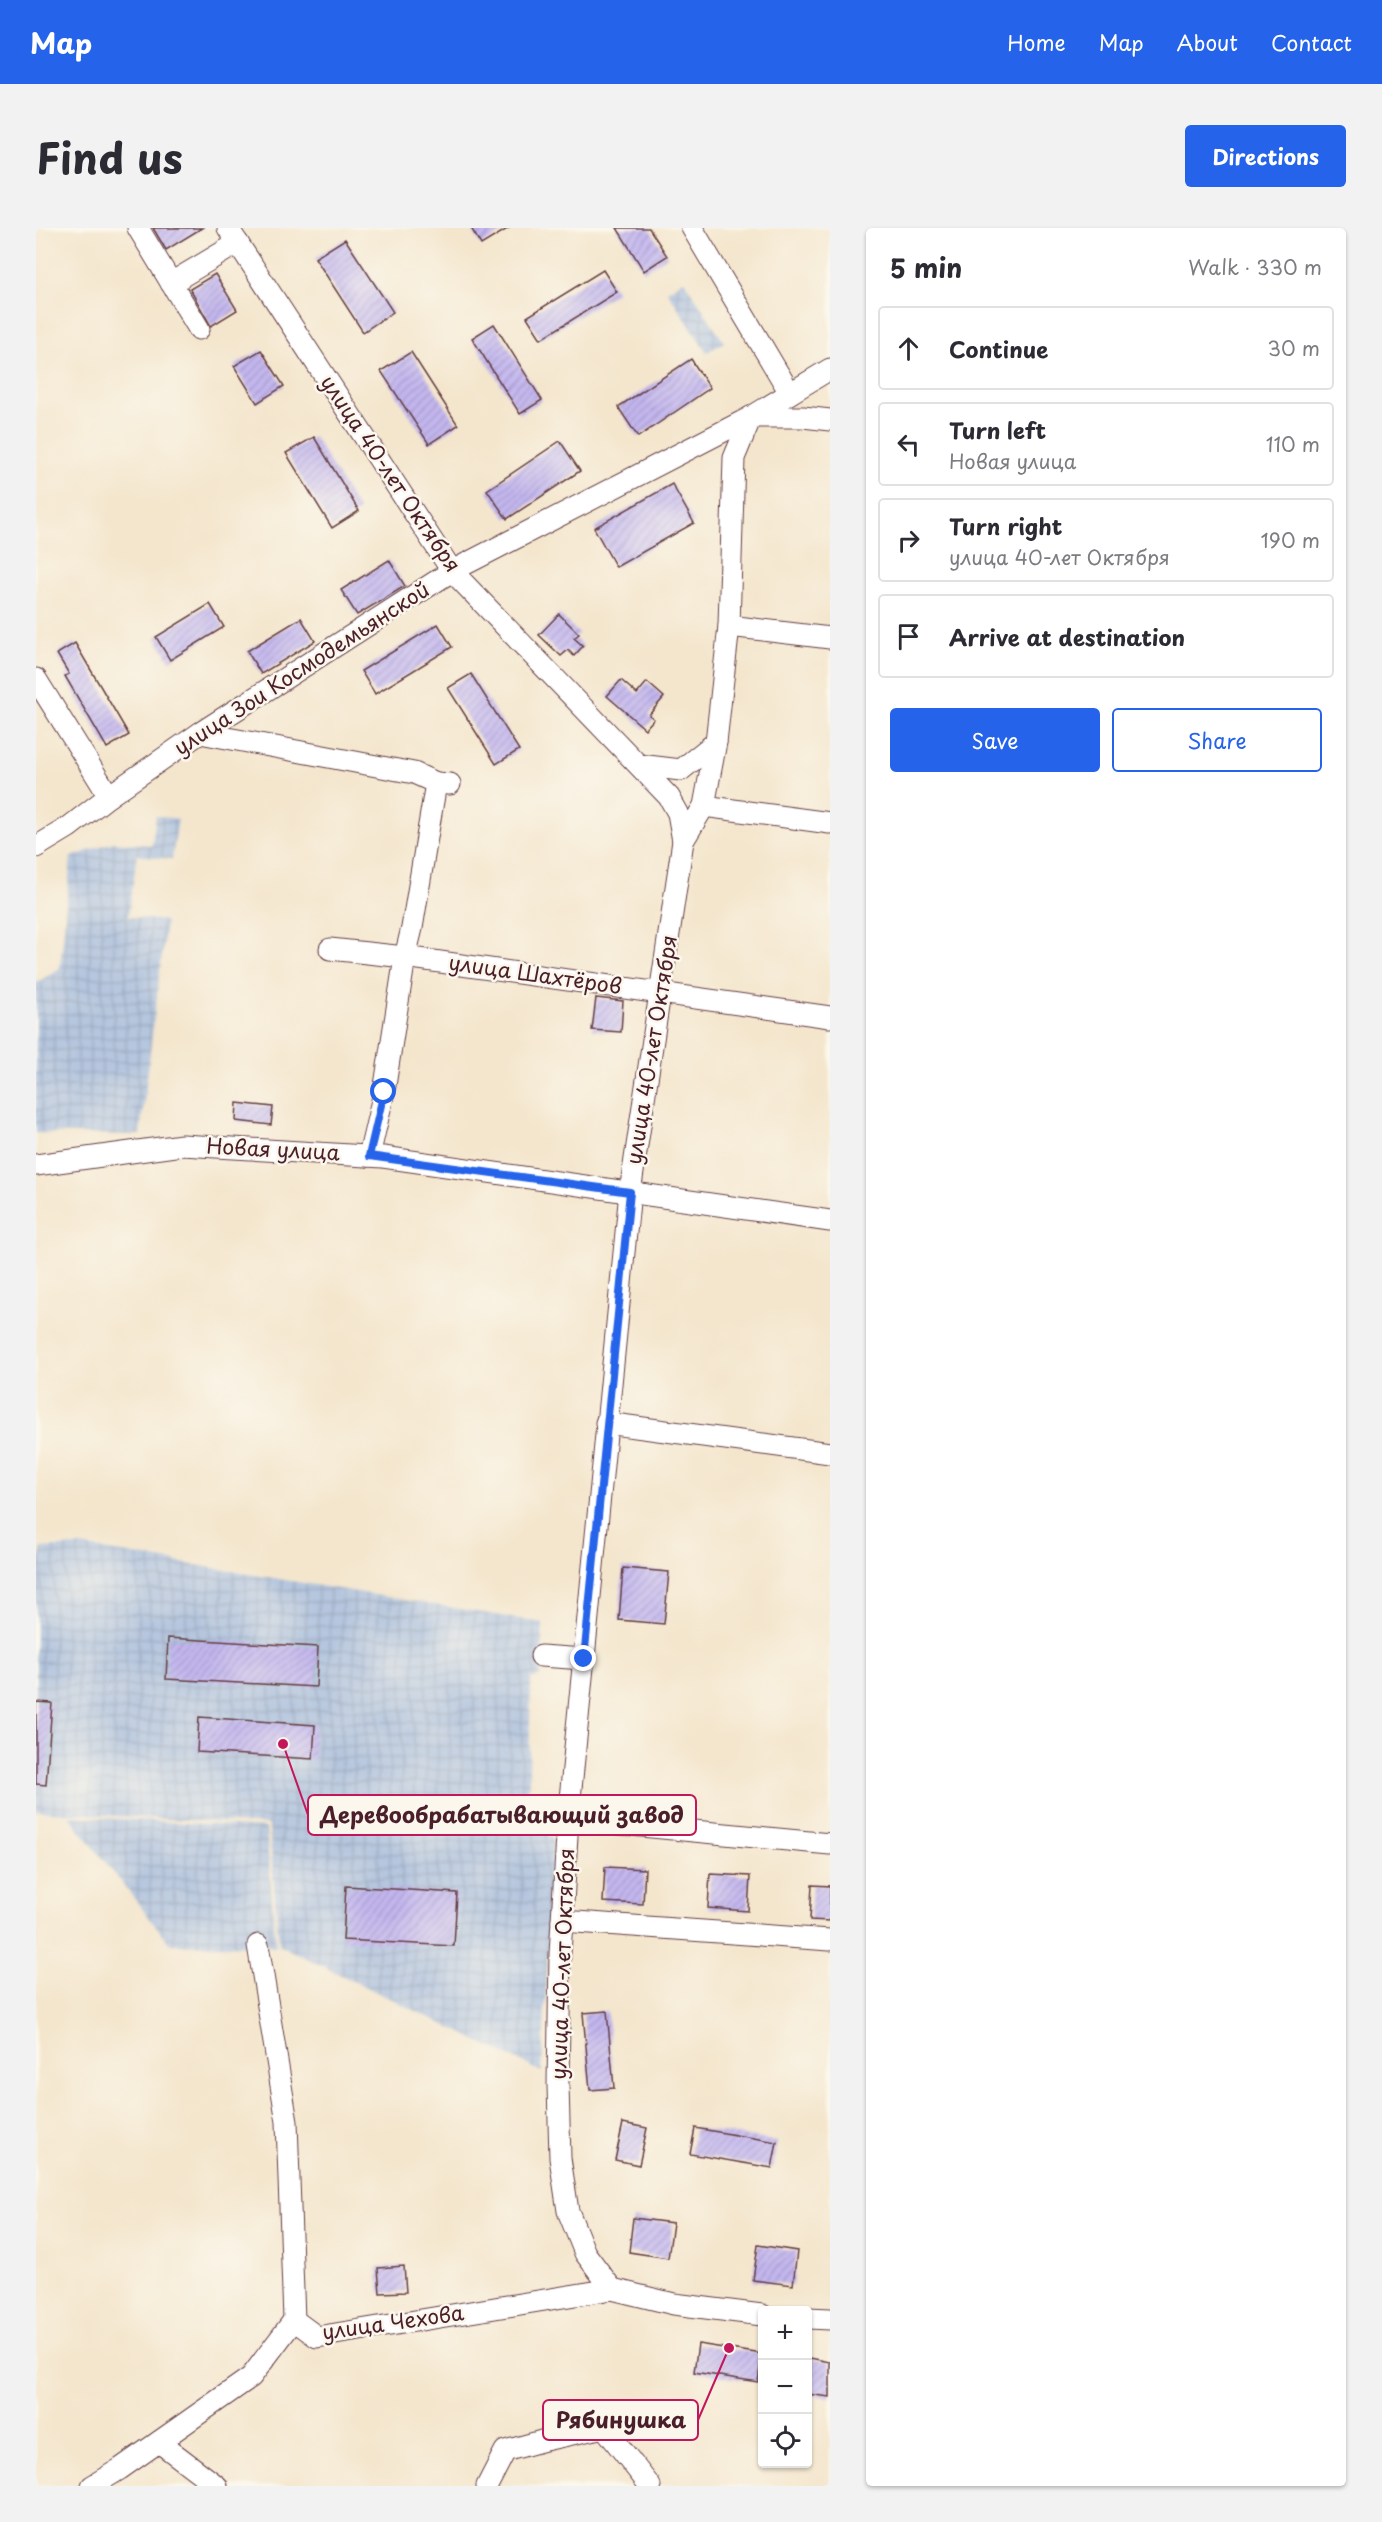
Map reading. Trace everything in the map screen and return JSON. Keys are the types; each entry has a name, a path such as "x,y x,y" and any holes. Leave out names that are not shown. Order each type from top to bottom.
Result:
{"street":[{"path":"138,228 199,329"},
{"path":"692,228 790,393"},
{"path":"171,283 233,235"},
{"name":"улица 40-лет Октября","path":"233,235 452,571 639,765 674,805 678,813 683,841 630,1192 568,1819 562,1921 558,2085 560,2158 568,2211 585,2253 612,2289"},
{"name":"улица Зои Космодемьянской","path":"36,847 69,827 200,734 452,571 751,417 830,369"},
{"path":"751,417 803,417 830,420"},
{"name":"улица 40-лет Октября","path":"683,841 704,806 716,742 729,626 734,458 751,417"},
{"path":"729,626 830,638"},
{"path":"36,679 110,796"},
{"path":"200,734 414,773 443,783 412,928 411,958 369,1156"},
{"path":"639,765 681,770 716,742"},
{"path":"704,806 830,823"},
{"name":"улица Шахтёров","path":"330,949 411,958 830,1017"},
{"name":"Новая улица","path":"36,1165 182,1145 369,1156 830,1221"},
{"path":"606,1423 830,1453"},
{"path":"541,1656 584,1659"},
{"path":"568,1819 830,1844"},
{"path":"562,1921 830,1940"},
{"name":"улица Чехова","path":"258,1945 287,2122 294,2320 317,2337 612,2289 674,2304 758,2314"},
{"path":"812,2318 830,2319"},
{"path":"92,2486 251,2377 294,2320"},
{"path":"487,2486 505,2451 604,2427 650,2486"},
{"path":"159,2442 218,2486"}],"shaded area":[{"path":"684,280 724,342 707,352 667,291"},
{"path":"156,816 178,819 172,859 137,855 128,917 166,921 140,1135 36,1133 36,983 60,968 71,857 113,842 152,845"},
{"path":"80,1546 543,1623 540,1677 531,1678 528,1816 553,1839 542,2072 279,1945 269,1825 36,1811 36,1560 39,1559 42,1548"},
{"path":"69,1816 266,1828 276,1946 170,1944"}],"building":[{"path":"153,228 202,228 166,250"},
{"path":"471,228 509,228 481,245"},
{"path":"617,228 649,228 667,256 644,271"},
{"path":"345,239 393,312 363,332 315,258"},
{"path":"603,270 617,292 541,339 527,317"},
{"path":"215,274 237,310 211,326 190,289"},
{"path":"494,324 542,400 520,414 472,338"},
{"path":"261,350 284,386 257,403 234,366"},
{"path":"411,352 458,425 429,444 381,371"},
{"path":"691,359 710,388 638,437 618,407"},
{"path":"314,437 359,511 332,528 286,453"},
{"path":"560,441 580,471 507,519 487,490"},
{"path":"672,484 694,523 616,567 594,528"},
{"path":"389,560 405,586 357,615 341,590"},
{"path":"210,604 224,627 170,660 156,637"},
{"path":"559,614 579,634 574,638 583,646 574,656 568,650 561,656 539,635"},
{"path":"301,618 315,641 261,674 247,651"},
{"path":"438,624 452,647 375,694 361,671"},
{"path":"75,643 129,735 107,748 65,676 69,674 57,654"},
{"path":"471,674 519,750 496,764 448,688"},
{"path":"621,680 637,694 647,682 664,697 649,715 654,719 645,729 607,696"},
{"path":"596,998 623,1001 621,1032 592,1030"},
{"path":"237,1103 273,1107 271,1125 236,1121"},
{"path":"623,1568 669,1572 664,1624 619,1620"},
{"path":"168,1638 318,1647 316,1687 166,1679"},
{"path":"36,1702 52,1703 46,1785 36,1784"},
{"path":"199,1717 315,1725 313,1759 197,1752"},
{"path":"605,1867 645,1869 643,1904 603,1902"},
{"path":"710,1874 750,1876 748,1911 708,1908"},
{"path":"812,1885 830,1886 830,1921 810,1920"},
{"path":"346,1886 457,1893 454,1946 343,1940"},
{"path":"607,2011 614,2088 590,2090 583,2013"},
{"path":"623,2123 647,2128 639,2165 615,2160"},
{"path":"695,2128 777,2142 772,2168 690,2154"},
{"path":"633,2218 673,2223 668,2258 629,2252"},
{"path":"758,2245 797,2251 793,2285 753,2280"},
{"path":"404,2266 406,2292 380,2293 378,2268"},
{"path":"698,2344 758,2353 758,2382 694,2372"},
{"path":"812,2358 830,2362 830,2397 812,2395"}],"place":[{"name":"Деревообрабатывающий завод","path":"283,1744"},
{"name":"Рябинушка","path":"729,2348"}],"route":[{"path":"384,1092 369,1156 630,1192 584,1659"}]}
